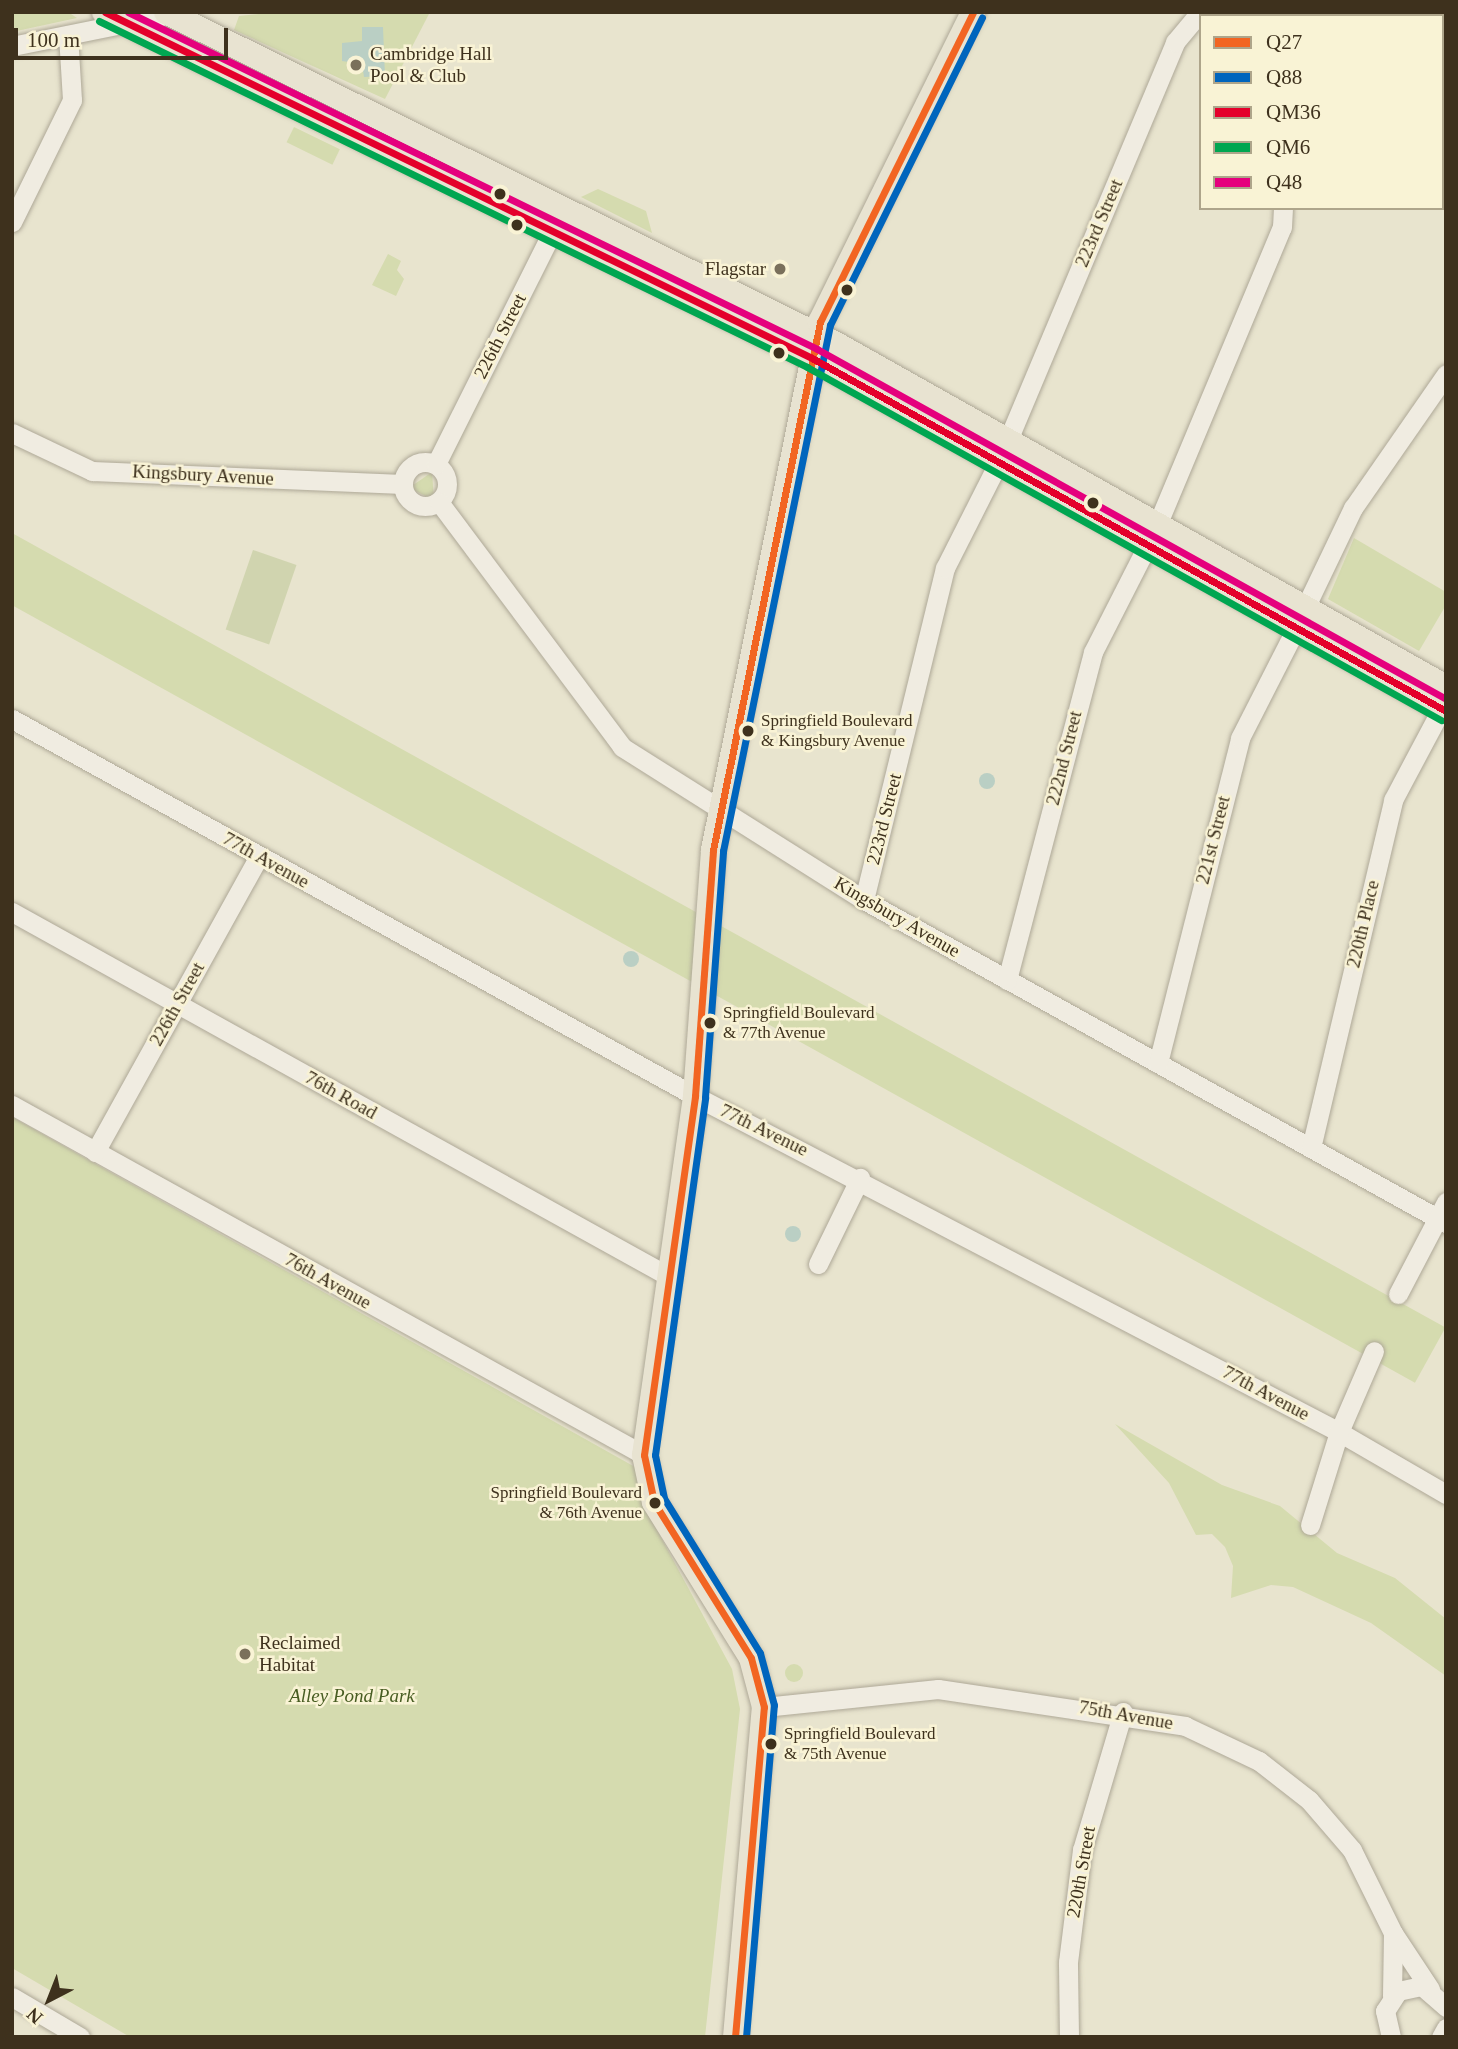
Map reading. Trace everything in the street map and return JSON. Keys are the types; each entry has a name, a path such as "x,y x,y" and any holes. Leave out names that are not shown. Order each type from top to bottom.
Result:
{"main road":[{"path":"104,12 552,232 815,346"},
{"path":"735,2037 764,1707 751,1658 654,1502 644,1455 695,1096 713,850 724,807 815,346 973,12"},
{"path":"173,13 563,208 1003,451 1147,546 1301,618"},
{"path":"1003,451 1158,523 1301,618 1444,702"}],"street":[{"name":"223rd Street","path":"864,900 945,568 1003,451 1175,42 1200,12"},
{"path":"12,46 173,13"},
{"path":"12,222 72,100 68,35"},
{"name":"226th Street","path":"436,464 563,208"},
{"path":"1158,523 1282,227 1283,210"},
{"name":"221st Street","path":"1158,1063 1240,738 1353,508 1446,374"},
{"name":"Kingsbury Avenue","path":"12,433 92,471 403,484"},
{"path":"436,464 447,478 439,502 416,504 403,484 413,466 436,464"},
{"name":"Kingsbury Avenue","path":"439,502 622,747 724,807 864,900 1311,1148 1443,1215"},
{"name":"222nd Street","path":"1007,980 1093,652 1147,546"},
{"name":"220th Place","path":"1311,1148 1393,800 1444,702"},
{"name":"77th Avenue","path":"12,719 695,1096 860,1178 1339,1432 1446,1494"},
{"name":"226th Street","path":"95,1152 260,856"},
{"name":"76th Road","path":"12,912 670,1277"},
{"name":"76th Avenue","path":"12,1105 644,1455"},
{"path":"818,1264 860,1178"},
{"path":"1398,1294 1443,1215"},
{"path":"1310,1525 1339,1432 1374,1351"},
{"name":"75th Avenue","path":"764,1707 938,1689 1123,1713 1185,1726 1279,1774 1352,1850 1392,1933 1430,1989 1446,2007"},
{"name":"220th Street","path":"1069,2037 1068,1962 1082,1850 1123,1713"},
{"name":"75th Avenue","path":"1384,2031 1392,1996 1392,1933"},
{"path":"1392,1996 1406,1987 1430,1989"},
{"path":"12,1997 79,2037"},
{"path":"1441,2037 1446,2028"}],"green space":[{"path":"12,12 68,12 77,18 12,32"},
{"name":"Cambridge Hall Pool & Club","path":"277,12 430,12 385,99 234,30 239,16"},
{"path":"294,127 340,149 332,165 287,142"},
{"path":"598,189 646,211 652,233 581,197"},
{"path":"388,254 401,261 397,270 404,279 396,296 372,285"},
{"path":"432,472 434,500 409,488"},
{"path":"12,533 1446,1328 1415,1383 12,605"},
{"path":"1354,538 1446,592 1446,605 1419,651 1328,599"},
{"path":"253,550 296,565 269,644 226,629"},
{"name":"Alley Pond Park","path":"12,1117 635,1467 644,1506 732,1669 740,1709 705,2037 130,2037 12,1968"},
{"path":"1115,1424 1222,1485 1280,1506 1337,1553 1395,1578 1446,1619 1446,1676 1371,1623 1293,1587 1271,1585 1231,1598 1233,1566 1225,1547 1212,1534 1196,1535 1169,1483"},
{"path":"790,1664 798,1664 803,1673 801,1680 790,1682 785,1677 785,1669"}],"shaded area":[{"path":"362,27 383,27 385,76 364,77 362,64 342,61 342,43 362,41"},
{"path":"984,773 990,773 995,781 993,787 984,789 979,784 979,778"},
{"path":"631,951 637,953 637,965 631,967 625,965 623,959 625,953"},
{"path":"793,1226 799,1228 799,1240 793,1242 787,1240 785,1234 787,1228"}],"transit line":[{"name":"QM36","path":"105,12 812,358 1446,711"},
{"name":"Q48","path":"128,12 817,349 1446,699"},
{"name":"Q27","path":"735,2037 764,1707 751,1658 654,1502 644,1455 695,1096 713,850 820,322 973,12"},
{"name":"Q88","path":"746,2037 774,1705 760,1653 664,1498 655,1455 705,1097 723,851 830,325 982,17"},
{"name":"QM6","path":"99,21 807,367 1441,720"}],"place":[{"name":"Cambridge Hall Pool & Club","path":"356,65"},
{"name":"Flagstar","path":"780,269"},
{"name":"Springfield Boulevard & Kingsbury Avenue","path":"748,731"},
{"name":"Springfield Boulevard & 77th Avenue","path":"710,1023"},
{"name":"Springfield Boulevard & 76th Avenue","path":"655,1503"},
{"name":"Reclaimed Habitat","path":"245,1654"},
{"name":"Springfield Boulevard & 75th Avenue","path":"771,1744"}]}
